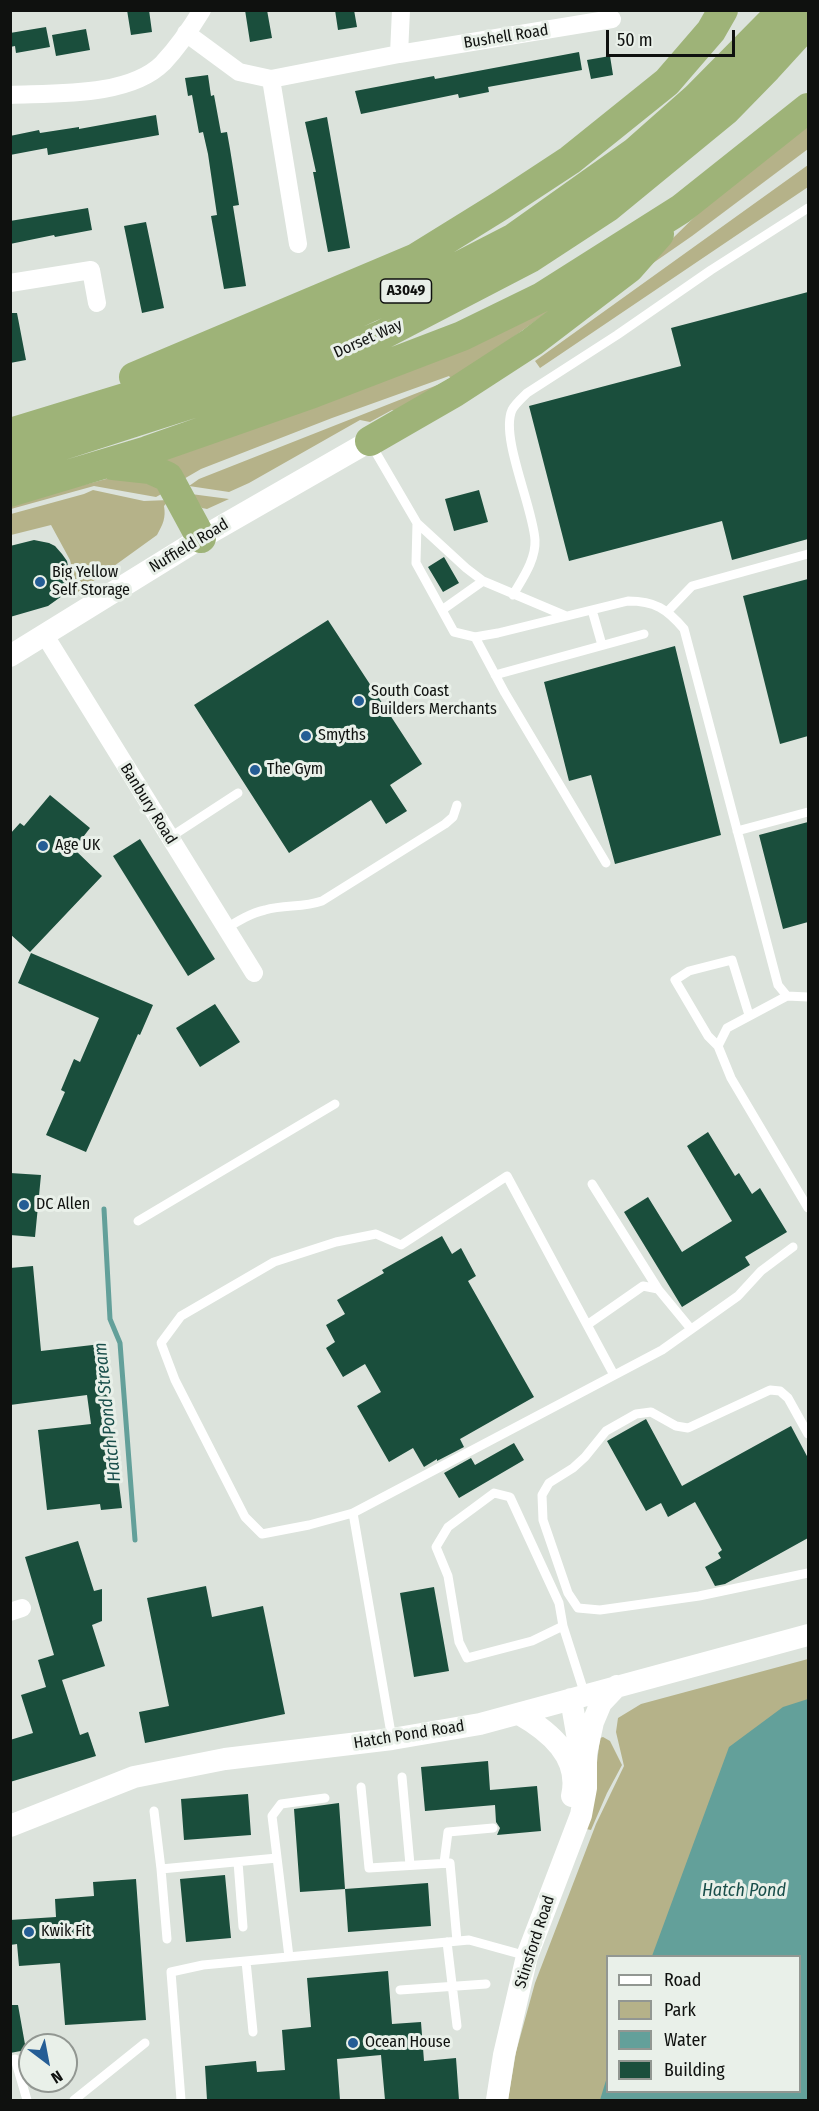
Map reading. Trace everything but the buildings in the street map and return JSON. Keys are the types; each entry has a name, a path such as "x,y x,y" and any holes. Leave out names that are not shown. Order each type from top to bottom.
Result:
{"highway":[{"name":"A3049","path":"10,425 149,371 416,258 579,153 667,82 711,31 723,10"},
{"name":"A3049","path":"757,58 783,10"},
{"name":"A3049","path":"757,58 808,23"},
{"name":"Dorset Way","path":"10,433 203,374 292,342 417,286 514,238 635,152 696,98 757,58"},
{"name":"Dorset Way","path":"10,462 302,368 380,336 484,283 530,258 608,207 724,111 757,58"},
{"path":"10,492 106,465 313,393 462,336 542,297 681,209 808,108"},
{"path":"370,441 455,392 532,342 629,268 681,209"},
{"path":"106,465 150,469 168,477 201,538"}],"street":[{"path":"10,95 100,90 122,85 146,75 162,63 202,10"},
{"path":"399,54 401,10"},
{"name":"Bushell Road","path":"186,33 239,72 271,79 399,54 612,20"},
{"path":"271,79 298,244"},
{"path":"10,283 91,270 97,303"},
{"name":"Nuffield Road","path":"10,656 201,538 370,441"},
{"name":"Banbury Road","path":"44,634 254,973"},
{"name":"Hatch Pond Road","path":"10,1826 134,1777 225,1759 392,1739 480,1724 808,1635"},
{"name":"Stinsford Road","path":"497,2100 504,2055 527,1956 581,1815 586,1788 586,1754 593,1722 601,1703 617,1686"},
{"name":"Stinsford Road","path":"578,1697 586,1788"},
{"path":"519,1714 537,1724 552,1737 569,1758 574,1786 552,1888"}],"lane":[{"path":"513,595 529,566 535,542 527,500 509,436 512,411 519,401 527,393 711,270 808,208"},
{"path":"370,441 417,524 466,568 483,581 566,616"},
{"path":"417,524 416,563 454,632 475,637 498,633 628,601 638,601 668,611 684,629 778,985 787,996"},
{"path":"668,611 692,586 808,554"},
{"path":"442,610 483,581"},
{"path":"592,610 602,645"},
{"path":"495,675 644,634"},
{"path":"475,637 606,863"},
{"path":"169,838 238,793"},
{"path":"225,928 265,909 307,906 322,901 445,824 453,817 457,805"},
{"path":"737,831 808,812"},
{"path":"749,1015 732,960 689,971 675,980 708,1036 718,1046 731,1078 808,1208"},
{"path":"718,1046 727,1028 749,1015 787,996 808,998"},
{"path":"138,1221 335,1104"},
{"path":"614,1375 507,1176 401,1245 376,1234 336,1242 274,1262 181,1316 161,1343 175,1380 245,1517 262,1534 353,1513 662,1350 738,1296 762,1271 793,1247"},
{"path":"592,1184 658,1289 691,1329"},
{"path":"587,1325 643,1286 658,1289"},
{"path":"808,1434 788,1398 780,1391 770,1390 688,1428 676,1426 651,1412 636,1413 606,1431 585,1457 573,1468 549,1483 542,1495 543,1520 568,1593 578,1608 600,1610 699,1596 808,1573"},
{"path":"563,1626 532,1641 467,1658 459,1642 448,1576 436,1547 448,1527 494,1493 510,1497 559,1603 578,1697"},
{"path":"353,1513 392,1739"},
{"path":"402,1777 410,1865"},
{"path":"361,1787 369,1868 450,1863 452,1986 457,2026"},
{"path":"289,1957 272,1816 280,1804 325,1798"},
{"path":"154,1811 167,1939"},
{"path":"444,1863 448,1832 493,1828"},
{"path":"161,1869 277,1858"},
{"path":"238,1862 243,1927"},
{"path":"181,2100 171,1972 203,1965 469,1940 527,1956"},
{"path":"246,1961 253,2032"},
{"path":"400,1990 486,1984"},
{"path":"74,2100 145,2043"},
{"path":"15,2059 27,2100"}],"green space":[{"path":"808,119 808,149 633,277 714,198"},
{"path":"808,165 808,187 540,368 535,361"},
{"path":"597,276 453,381 449,376 332,418 201,469 182,480 154,457"},
{"path":"445,382 398,412 392,410 370,422 360,420 229,492 189,486 199,479"},
{"path":"129,473 165,492 156,497 94,486 11,509 11,504"},
{"path":"93,490 144,501 169,500 164,506 165,514 157,535 78,592 70,560 51,525 11,535 11,514"},
{"path":"191,494 229,499 207,509 202,508"},
{"path":"808,1659 808,2100 508,2100 516,2052 535,1983 596,1824 624,1766 616,1732 618,1718 641,1704"},
{"path":"603,1737 610,1741 622,1765 591,1830 586,1829 600,1738"}],"water":[{"name":"Hatch Pond","path":"808,1699 808,2100 600,2100 606,2080 606,2093 801,2093 801,1955 652,1955 729,1747 783,1707"}],"waterway":[{"name":"Hatch Pond Stream","path":"104,1209 110,1319 120,1343 135,1540"}],"place":[{"name":"Big Yellow Self Storage","path":"40,582"},
{"name":"South Coast Builders Merchants","path":"359,701"},
{"name":"Smyths","path":"306,736"},
{"name":"The Gym","path":"255,770"},
{"name":"Age UK","path":"43,846"},
{"name":"DC Allen","path":"24,1205"},
{"name":"Kwik Fit","path":"29,1932"},
{"name":"Ocean House","path":"353,2043"}]}
